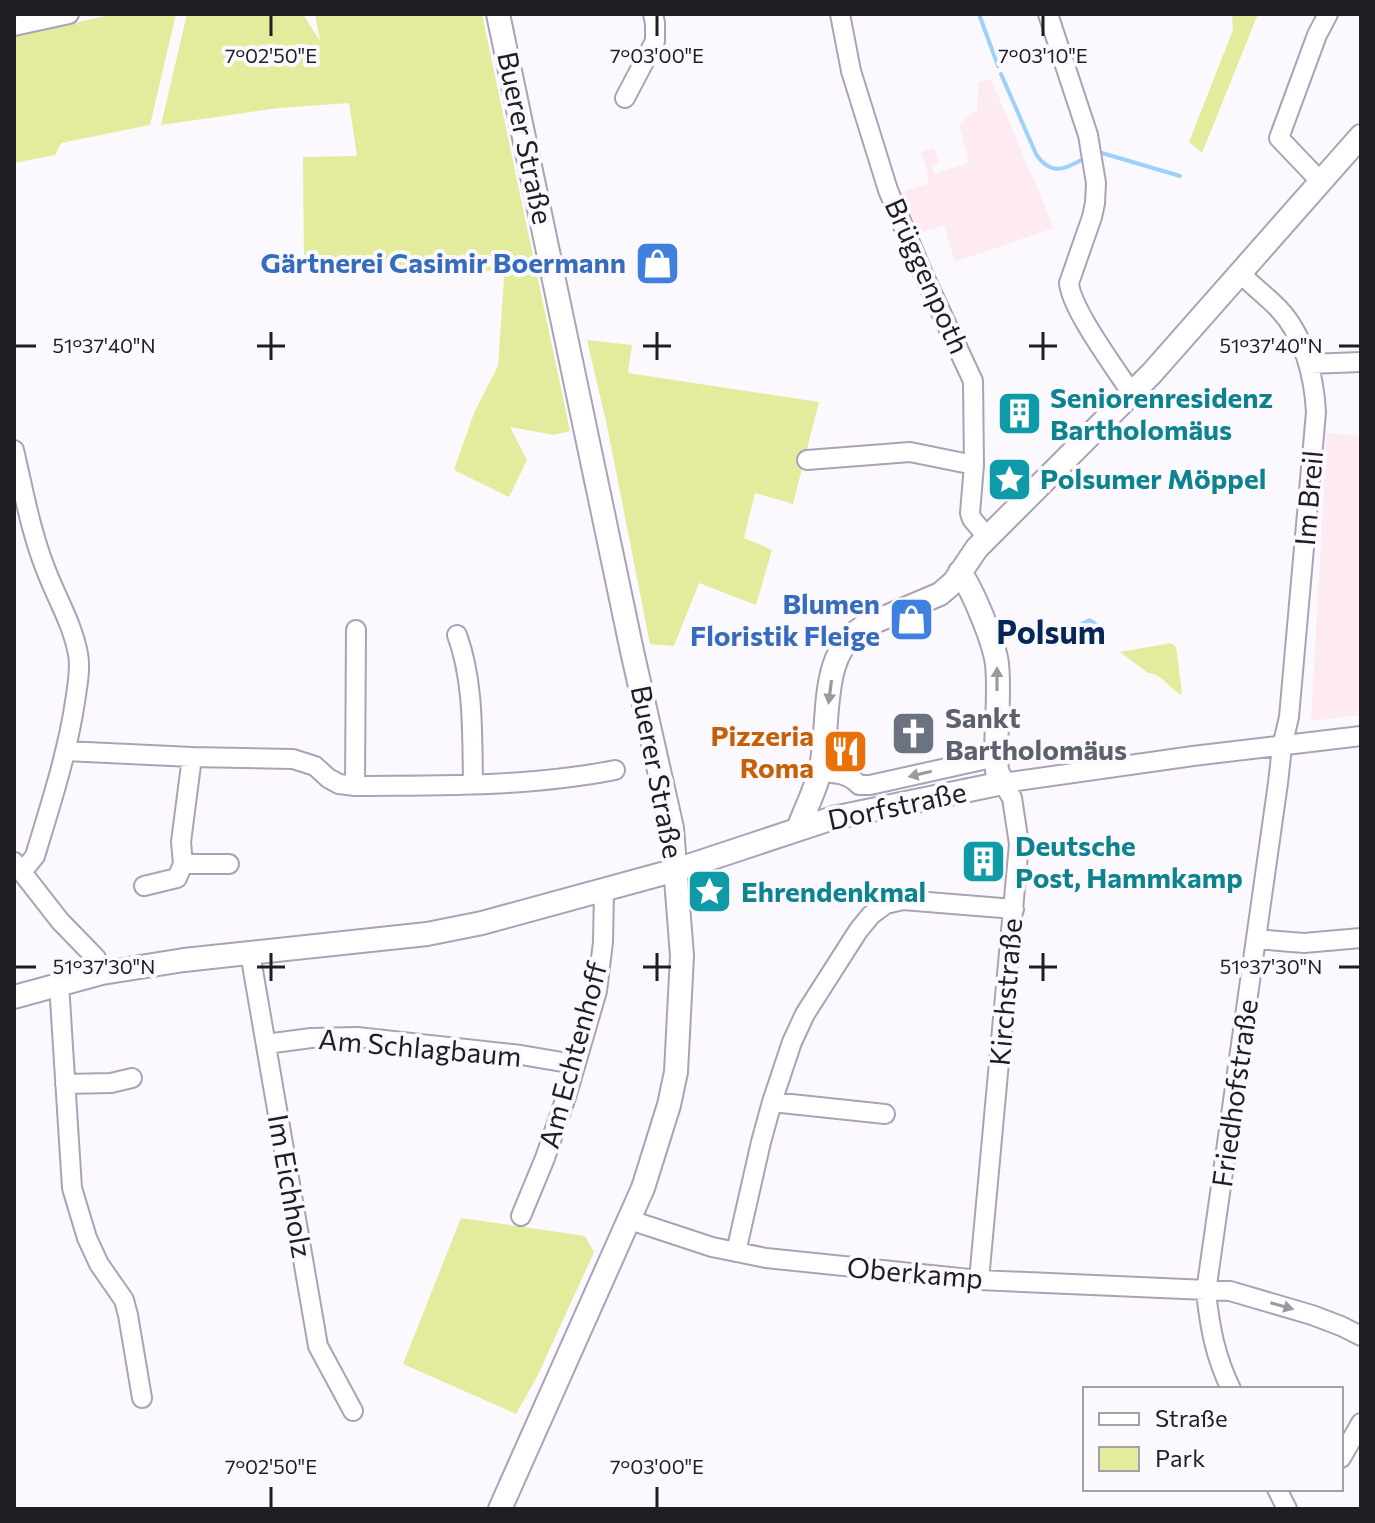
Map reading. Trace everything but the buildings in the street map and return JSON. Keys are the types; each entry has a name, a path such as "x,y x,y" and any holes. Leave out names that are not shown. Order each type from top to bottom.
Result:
{"main road":[{"name":"Buerer Straße","path":"498,14 672,828 682,956 676,1072 651,1166 630,1220 500,1509"},
{"path":"798,829 820,772 833,669 843,645 858,630 940,594 954,582 987,537 1132,394 1191,331 1361,136"},
{"name":"Kirchstraße","path":"960,572 969,584 994,649 997,665 996,757 997,771 1003,783"},
{"name":"Dorfstraße","path":"14,997 102,973 184,960 427,934 482,923 676,870 833,818 1003,783"}],"street":[{"path":"14,26 69,14"},
{"path":"625,98 655,41 653,14"},
{"name":"Brüggenpoth","path":"840,14 851,71 888,190 973,381 974,465 970,513 987,537"},
{"path":"1048,14 1088,135 1096,183 1092,217 1069,283 1070,293 1132,394"},
{"path":"1321,182 1279,138 1317,35 1328,14"},
{"name":"Im Breil","path":"1241,274 1279,309 1294,331 1309,364 1315,398 1316,426 1289,717 1282,747"},
{"path":"1309,364 1361,362"},
{"path":"14,450 31,521 79,656 71,727 35,856 18,867 60,921 96,958 102,973"},
{"path":"807,460 910,452 974,465"},
{"path":"355,786 356,630"},
{"path":"457,635 464,653 468,680 473,783"},
{"name":"Dorfstraße","path":"1003,783 1361,736"},
{"name":"Friedhofstraße","path":"1230,1387 1219,1364 1210,1328 1206,1292 1282,747"},
{"path":"65,751 293,759 315,766 339,784 355,786 576,777 615,770"},
{"path":"144,886 177,878 183,864 181,842 192,757"},
{"path":"820,772 841,774 852,777 859,785 870,785 996,757"},
{"name":"Kirchstraße","path":"979,1280 1019,844 1012,798 1003,783"},
{"path":"183,864 229,864"},
{"name":"Am Echtenhoff","path":"521,1216 545,1158 597,991 603,942 604,890"},
{"path":"736,1252 761,1142 792,1042 805,1014 858,931 871,915 886,904 903,900 1014,909"},
{"path":"1256,939 1304,943 1361,938"},
{"name":"Im Eichholz","path":"250,953 318,1346 353,1411"},
{"path":"59,984 72,1188 87,1238 99,1264 124,1300 142,1398"},
{"name":"Am Schlagbaum","path":"266,1044 311,1038 357,1037 574,1064"},
{"path":"65,1084 111,1083 132,1078"},
{"path":"772,1102 885,1114"},
{"name":"Oberkamp","path":"630,1220 712,1247 766,1258 979,1280 1230,1291 1327,1320 1361,1336"},
{"path":"1343,1454 1361,1423"},
{"path":"1278,1491 1287,1509"}],"shaded area":[{"path":"991,79 1054,228 955,262 944,225 917,234 899,193 929,183 921,152 934,148 939,163 932,166 934,174 969,163 959,124 977,110 979,82"},
{"path":"1327,433 1361,436 1361,715 1311,721"}],"green space":[{"path":"115,14 176,14 150,125 61,143 55,155 14,163 14,36"},
{"path":"187,14 303,14 320,41 315,14 482,14 570,431 554,435 510,427 527,460 509,497 454,470 474,413 498,366 504,278 498,271 304,266 303,157 357,156 349,103 279,108 161,125"},
{"path":"1232,14 1258,14 1202,153 1189,142 1233,30"},
{"path":"587,340 632,345 628,373 819,402 793,504 755,493 744,538 772,550 756,605 699,583 674,646 650,644"},
{"path":"1171,643 1176,647 1181,695 1120,652"},
{"path":"461,1218 585,1236 594,1252 537,1377 516,1414 403,1364"}],"water":[{"path":"1090,618 1099,624 1094,640 1069,647 1062,643 1064,626"}],"waterway":[{"path":"979,14 998,66"},
{"path":"1001,74 1036,154 1042,161 1059,169 1085,158"},
{"path":"1102,153 1180,176"}],"place":[{"name":"Gärtnerei Casimir Boermann","path":"657,263"},
{"name":"Seniorenresidenz Bartholomäus","path":"1019,414"},
{"name":"Polsumer Möppel","path":"1009,479"},
{"name":"Blumen Floristik Fleige","path":"911,620"},
{"name":"Sankt Bartholomäus","path":"914,734"},
{"name":"Pizzeria Roma","path":"845,752"},
{"name":"Deutsche Post, Hammkamp","path":"984,862"},
{"name":"Ehrendenkmal","path":"710,892"}],"district":[{"name":"Polsum","path":"1051,633"}]}
